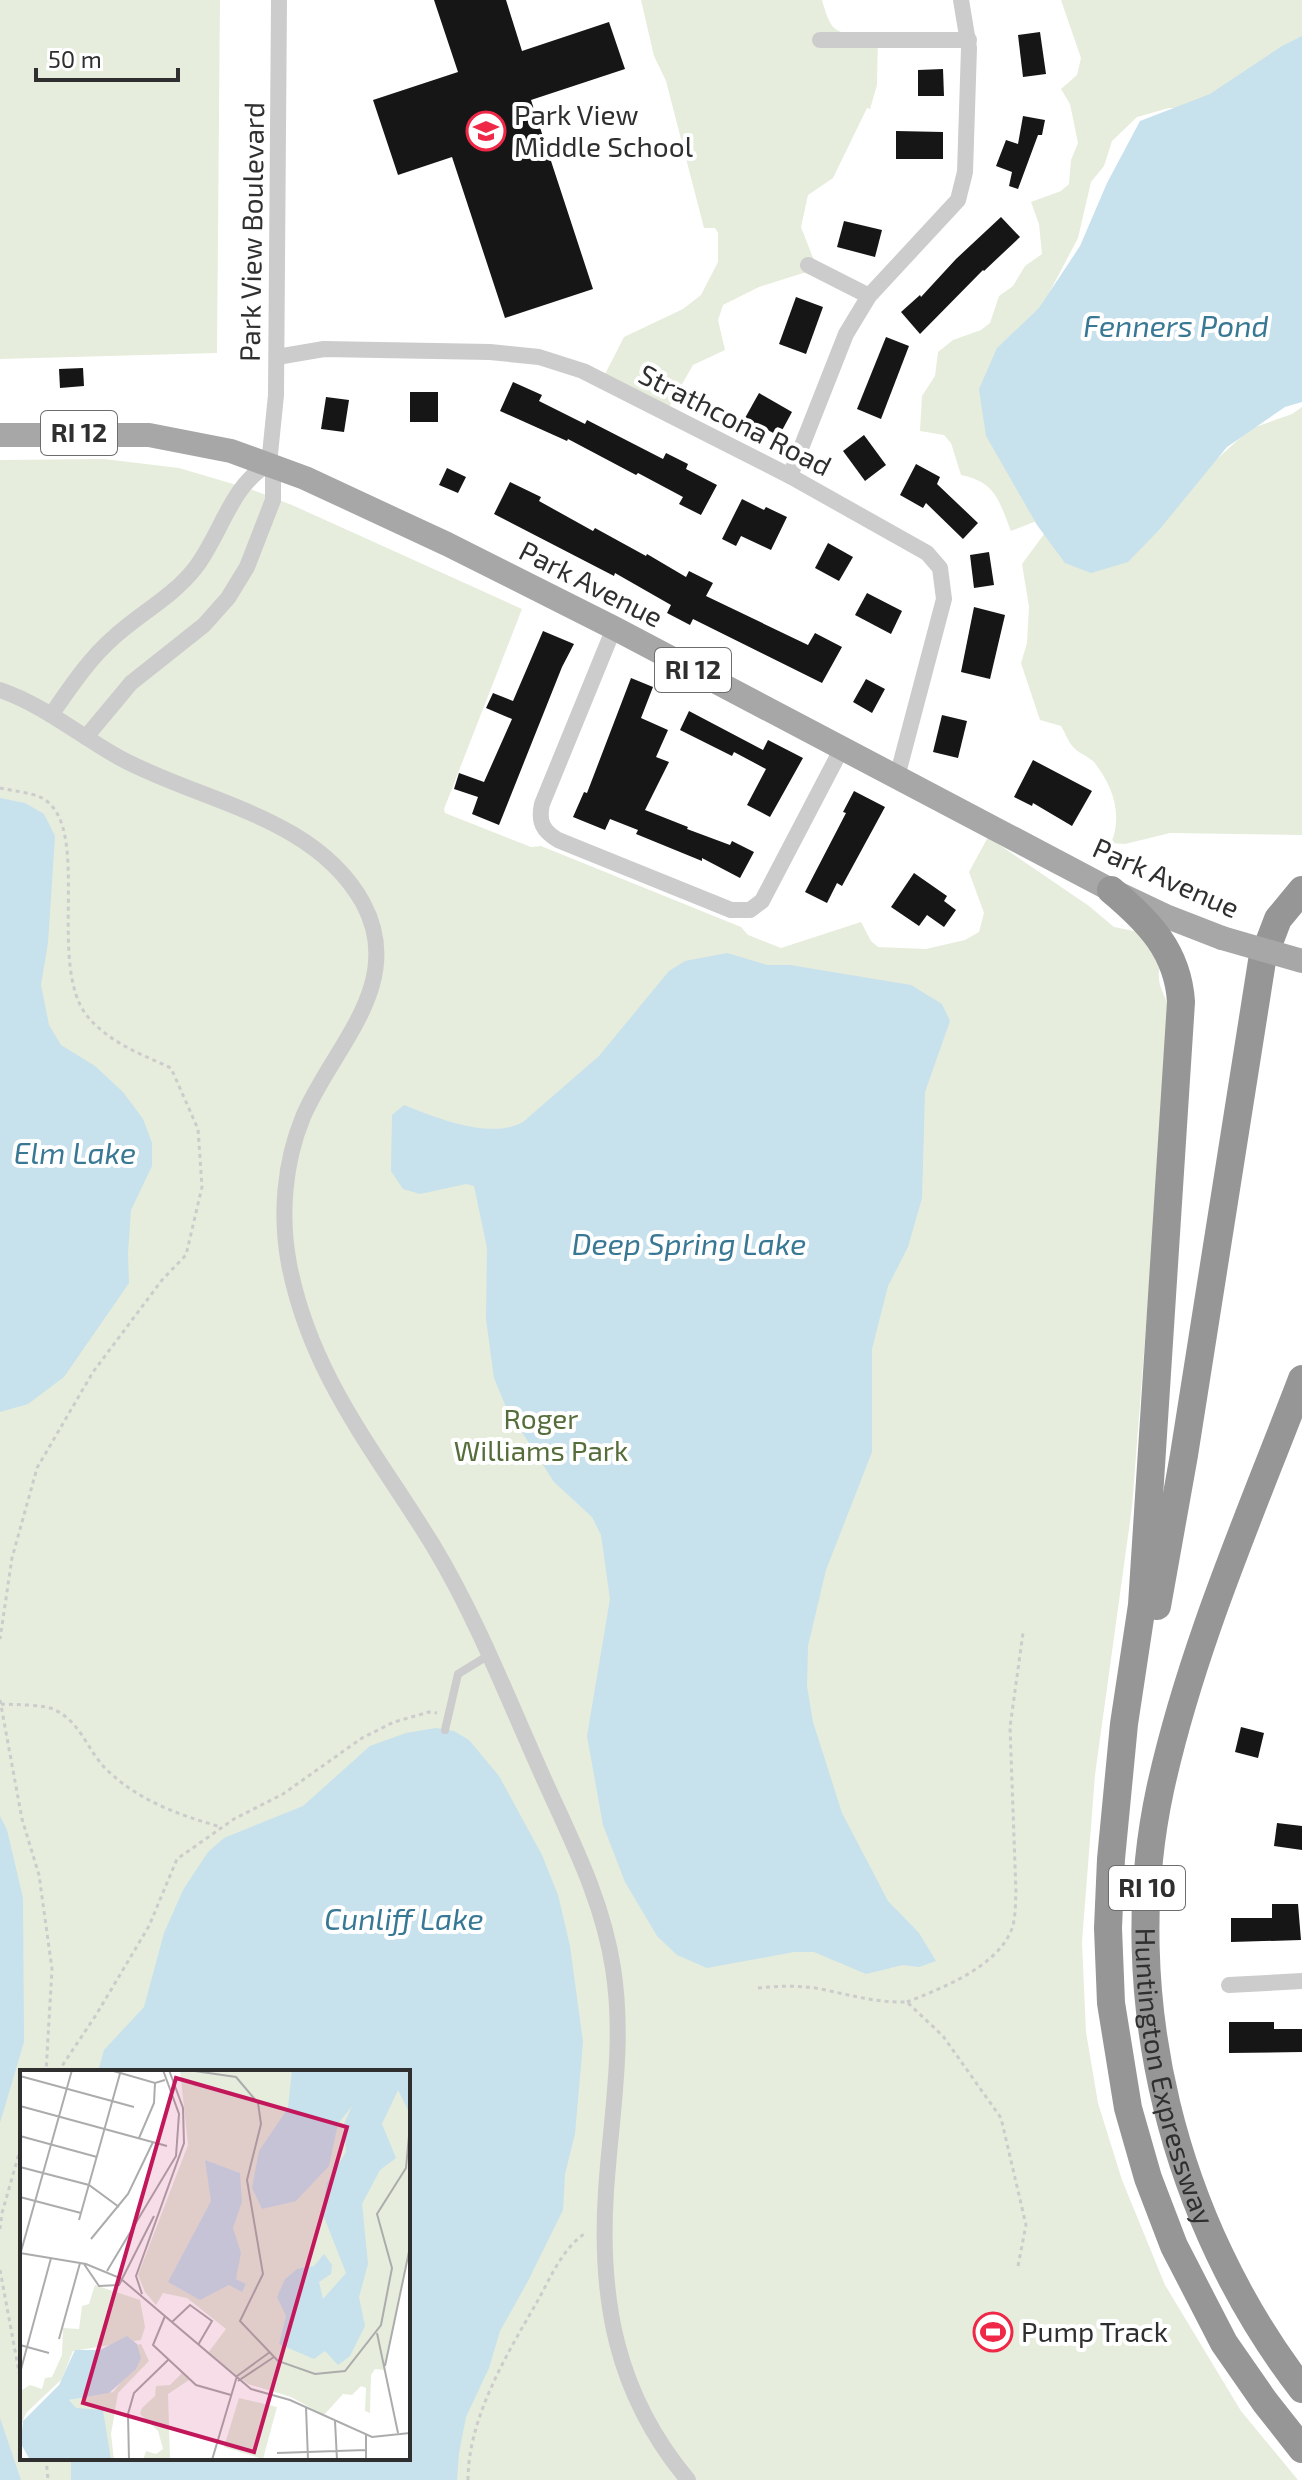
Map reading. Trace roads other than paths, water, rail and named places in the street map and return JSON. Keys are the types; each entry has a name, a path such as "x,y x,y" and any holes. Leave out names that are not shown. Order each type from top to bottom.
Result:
{"highway":[{"path":"1111,890 1142,917 1162,940 1174,963 1181,1002 1142,1605 1124,1724 1114,1822"},
{"name":"RI 10","path":"1114,1822 1176,1501 1262,961 1278,919 1302,890"},
{"name":"Huntington Expressway","path":"1302,1379 1210,1624 1177,1724 1152,1835 1146,1929 1155,2044 1184,2165 1209,2231 1240,2293 1302,2389"},
{"name":"Huntington Expressway","path":"1114,1822 1108,1928 1111,2003 1128,2108 1145,2167 1174,2246 1206,2311 1243,2373 1302,2449"}],"main road":[{"name":"Park Avenue","path":"0,435 149,435 206,445 313,481 614,628 1111,890 1222,938 1302,961"}],"street":[{"name":"Park View Boulevard","path":"86,737 131,683 204,625 228,598 251,557 273,500 274,487 269,464 275,421 277,357 279,0"},
{"path":"790,476 846,334 869,296 958,200 965,172 969,40 961,0"},
{"path":"820,40 969,40"},
{"path":"808,265 869,296"},
{"name":"Strathcona Road","path":"277,357 335,349 490,352 539,357 583,371 790,476 927,553 940,568 944,599 897,777"},
{"path":"51,715 109,641 185,580 211,545 247,478 269,464"},
{"path":"614,628 542,804 540,821 544,830 558,840 731,910 750,910 762,901 842,748"},
{"path":"0,690 31,703 138,767 271,823 304,841 343,875 368,914 377,953 374,980 362,1013 312,1098 294,1141 286,1186 287,1252 309,1333 335,1392 442,1561 489,1655 590,1882 609,1947 616,1988 618,2049 606,2225 609,2313 625,2374 652,2430 688,2480"},
{"path":"1229,1985 1302,1981"}],"lane":[{"path":"445,1730 458,1674 489,1655"}],"water":[{"name":"Fenners Pond","path":"1302,36 1302,402 1285,407 1227,447 1159,530 1128,562 1091,573 1065,563 1037,525 986,436 979,389 997,348 1039,308 1080,246 1107,183 1140,121 1210,94"},
{"name":"Elm Lake","path":"0,798 25,803 44,814 55,836 48,943 41,985 49,1025 61,1045 95,1066 123,1092 143,1119 152,1143 152,1166 131,1210 129,1283 64,1377 28,1404 0,1412"},
{"name":"Deep Spring Lake","path":"727,953 767,965 790,965 911,985 942,1004 950,1021 925,1092 922,1198 908,1247 888,1286 872,1349 872,1452 826,1570 808,1646 807,1686 813,1722 842,1813 888,1901 919,1933 936,1961 919,1967 903,1965 866,1974 814,1952 794,1952 707,1968 677,1955 657,1936 625,1882 603,1825 587,1736 610,1599 601,1535 592,1517 554,1482 506,1407 494,1378 486,1319 487,1248 474,1186 466,1184 420,1194 403,1189 391,1171 392,1115 404,1105 447,1121 480,1128 510,1127 523,1122 599,1056 669,971 685,961"},
{"name":"Cunliff Lake","path":"436,1728 454,1731 469,1740 499,1776 542,1855 558,1895 570,1946 583,2042 575,2134 565,2174 563,2210 500,2331 489,2368 466,2417 457,2480 71,2480 71,2460 410,2460 410,2070 99,2070 104,2050 144,2007 164,1933 183,1890 208,1852 224,1838 303,1806 370,1746 406,1733"},
{"path":"0,1816 7,1830 23,1898 24,2042 0,2123"},
{"path":"0,2418 21,2480 0,2480"}],"place":[{"name":"Park View Middle School","path":"486,131"},
{"name":"Pump Track","path":"993,2332"}],"park label":[{"name":"Roger Williams Park","path":"541,1435"}]}
